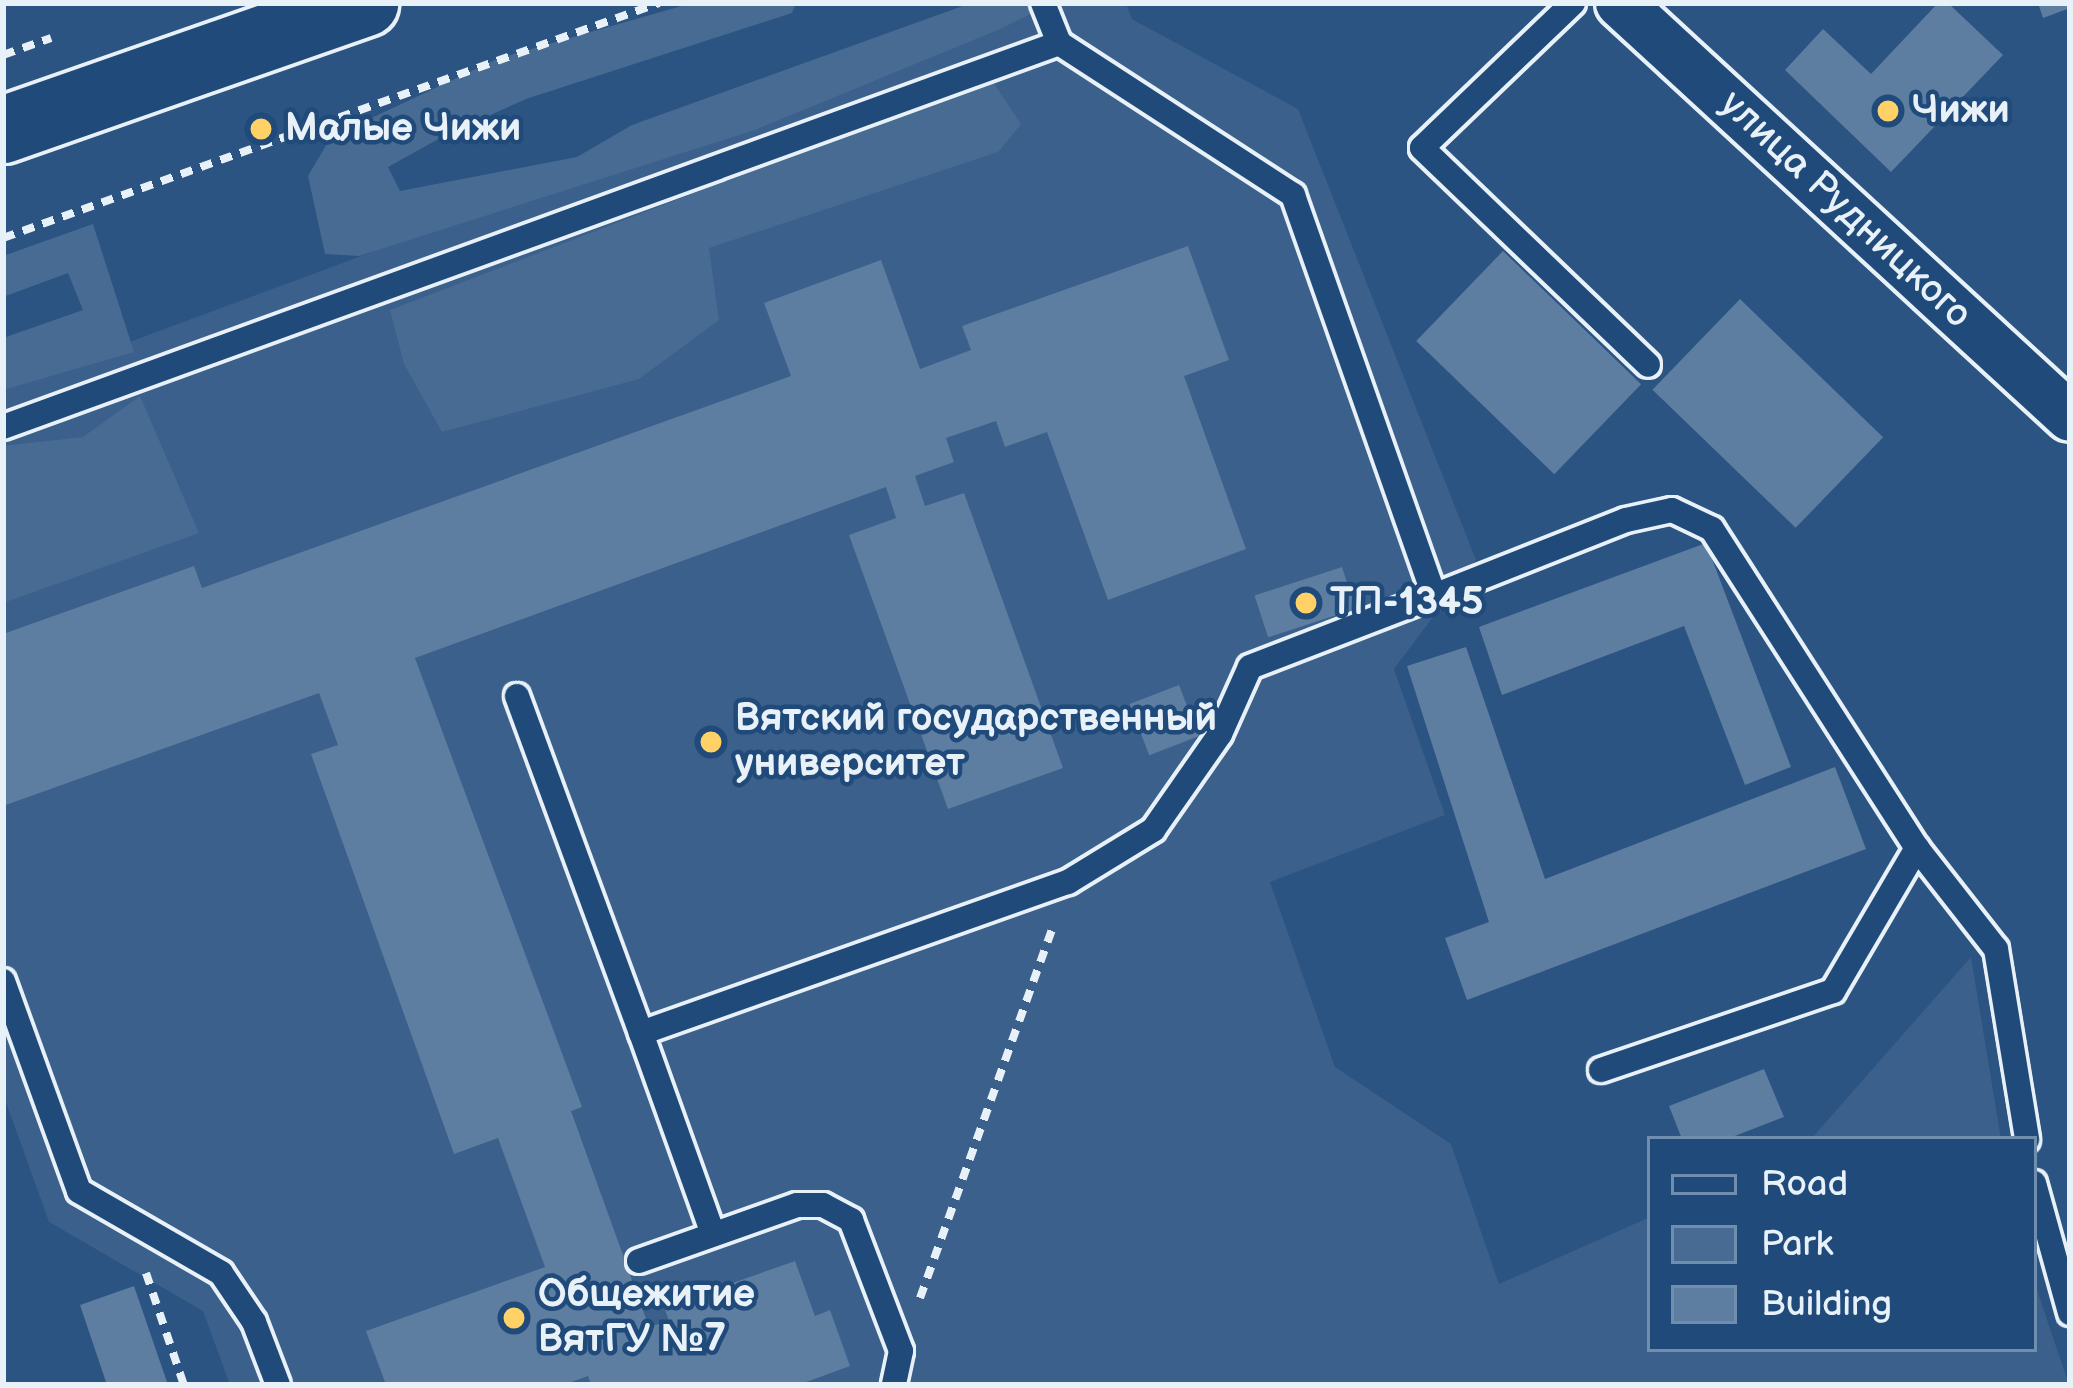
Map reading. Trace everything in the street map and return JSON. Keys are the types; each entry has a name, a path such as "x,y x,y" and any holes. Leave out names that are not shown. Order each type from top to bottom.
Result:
{"main road":[{"path":"3,130 365,3"}],"street":[{"name":"улица Рудницкого","path":"1620,3 2070,417"}],"lane":[{"path":"1043,3 1059,43 1293,195 1434,596"},
{"path":"1573,3 1422,148 1648,365"},
{"path":"3,427 1059,43"},
{"path":"641,1033 1069,882 1153,830 1220,734 1250,668 1625,520 1672,510 1712,529 1917,848 1996,949 2027,1136"},
{"path":"517,696 713,1234"},
{"path":"1601,1070 1833,991 1917,848"},
{"path":"3,981 80,1191 221,1273 254,1322 278,1385"},
{"path":"2037,1194 2070,1313"},
{"path":"639,1261 797,1205 824,1205 851,1220 901,1352 894,1385"}],"path":[{"path":"3,238 659,3"},
{"path":"3,55 51,38"},
{"path":"901,1352 1069,882"},
{"path":"146,1272 184,1385"}],"shaded area":[{"name":"Вятский государственный университет","path":"1043,3 1126,3 1132,19 1298,109 1476,560 1394,669 1445,815 1270,882 1335,1067 1451,1144 1499,1284 1647,1218 1647,1352 2037,1352 2037,1290 2069,1385 230,1385 203,1311 49,1222 3,1094 3,389"},
{"path":"1971,957 2001,1136 1814,1136"}],"green space":[{"path":"692,3 796,3 792,13 526,99 444,136 388,167 400,191 577,157 632,125 971,3 1036,3 1033,13 998,30 755,130 359,256 325,254 308,176 331,137 497,59"},
{"path":"991,79 1021,124 998,152 709,248 719,320 639,379 442,432 404,364 390,310"},
{"path":"93,224 134,352 3,390 3,338 83,310 68,273 3,297 3,256"},
{"path":"140,396 199,533 3,603 3,446 83,437"}],"building":[{"name":"Чижи","path":"1938,3 1948,3 2003,55 1891,172 1785,70 1823,29 1871,74"},
{"path":"2038,3 2070,3 2070,8 2043,18"},
{"path":"1188,246 1229,360 1184,376 1246,549 1108,600 1047,432 1005,447 996,421 946,438 954,462 915,476 925,506 964,493 1063,768 948,809 849,535 896,518 886,487 415,658 582,1107 571,1111 649,1327 669,1321 664,1307 795,1261 815,1316 830,1310 850,1366 798,1385 591,1385 588,1376 563,1385 386,1385 366,1331 545,1267 498,1138 454,1154 311,754 338,745 319,693 3,806 3,634 194,566 202,588 791,376 764,303 881,260 920,369 971,350 962,326"},
{"path":"1503,251 1641,384 1554,474 1416,341"},
{"path":"1740,299 1883,437 1796,528 1652,390"},
{"path":"1706,543 1791,767 1745,785 1684,626 1502,695 1479,627"},
{"name":"ТП-1345","path":"1342,567 1356,609 1268,637 1255,595"},
{"path":"1466,647 1545,879 1835,767 1866,849 1467,1000 1445,938 1489,922 1407,666"},
{"path":"1179,685 1199,736 1149,755 1130,704"},
{"path":"1764,1069 1784,1117 1735,1136 1681,1136 1669,1106"},
{"path":"134,1286 168,1385 107,1385 80,1305"}],"place":[{"name":"Чижи","path":"1888,111"},
{"name":"Малые Чижи","path":"261,129"},
{"name":"ТП-1345","path":"1306,603"},
{"name":"Вятский государственный университет","path":"711,742"},
{"name":"Общежитие ВятГУ №7","path":"514,1318"}]}
